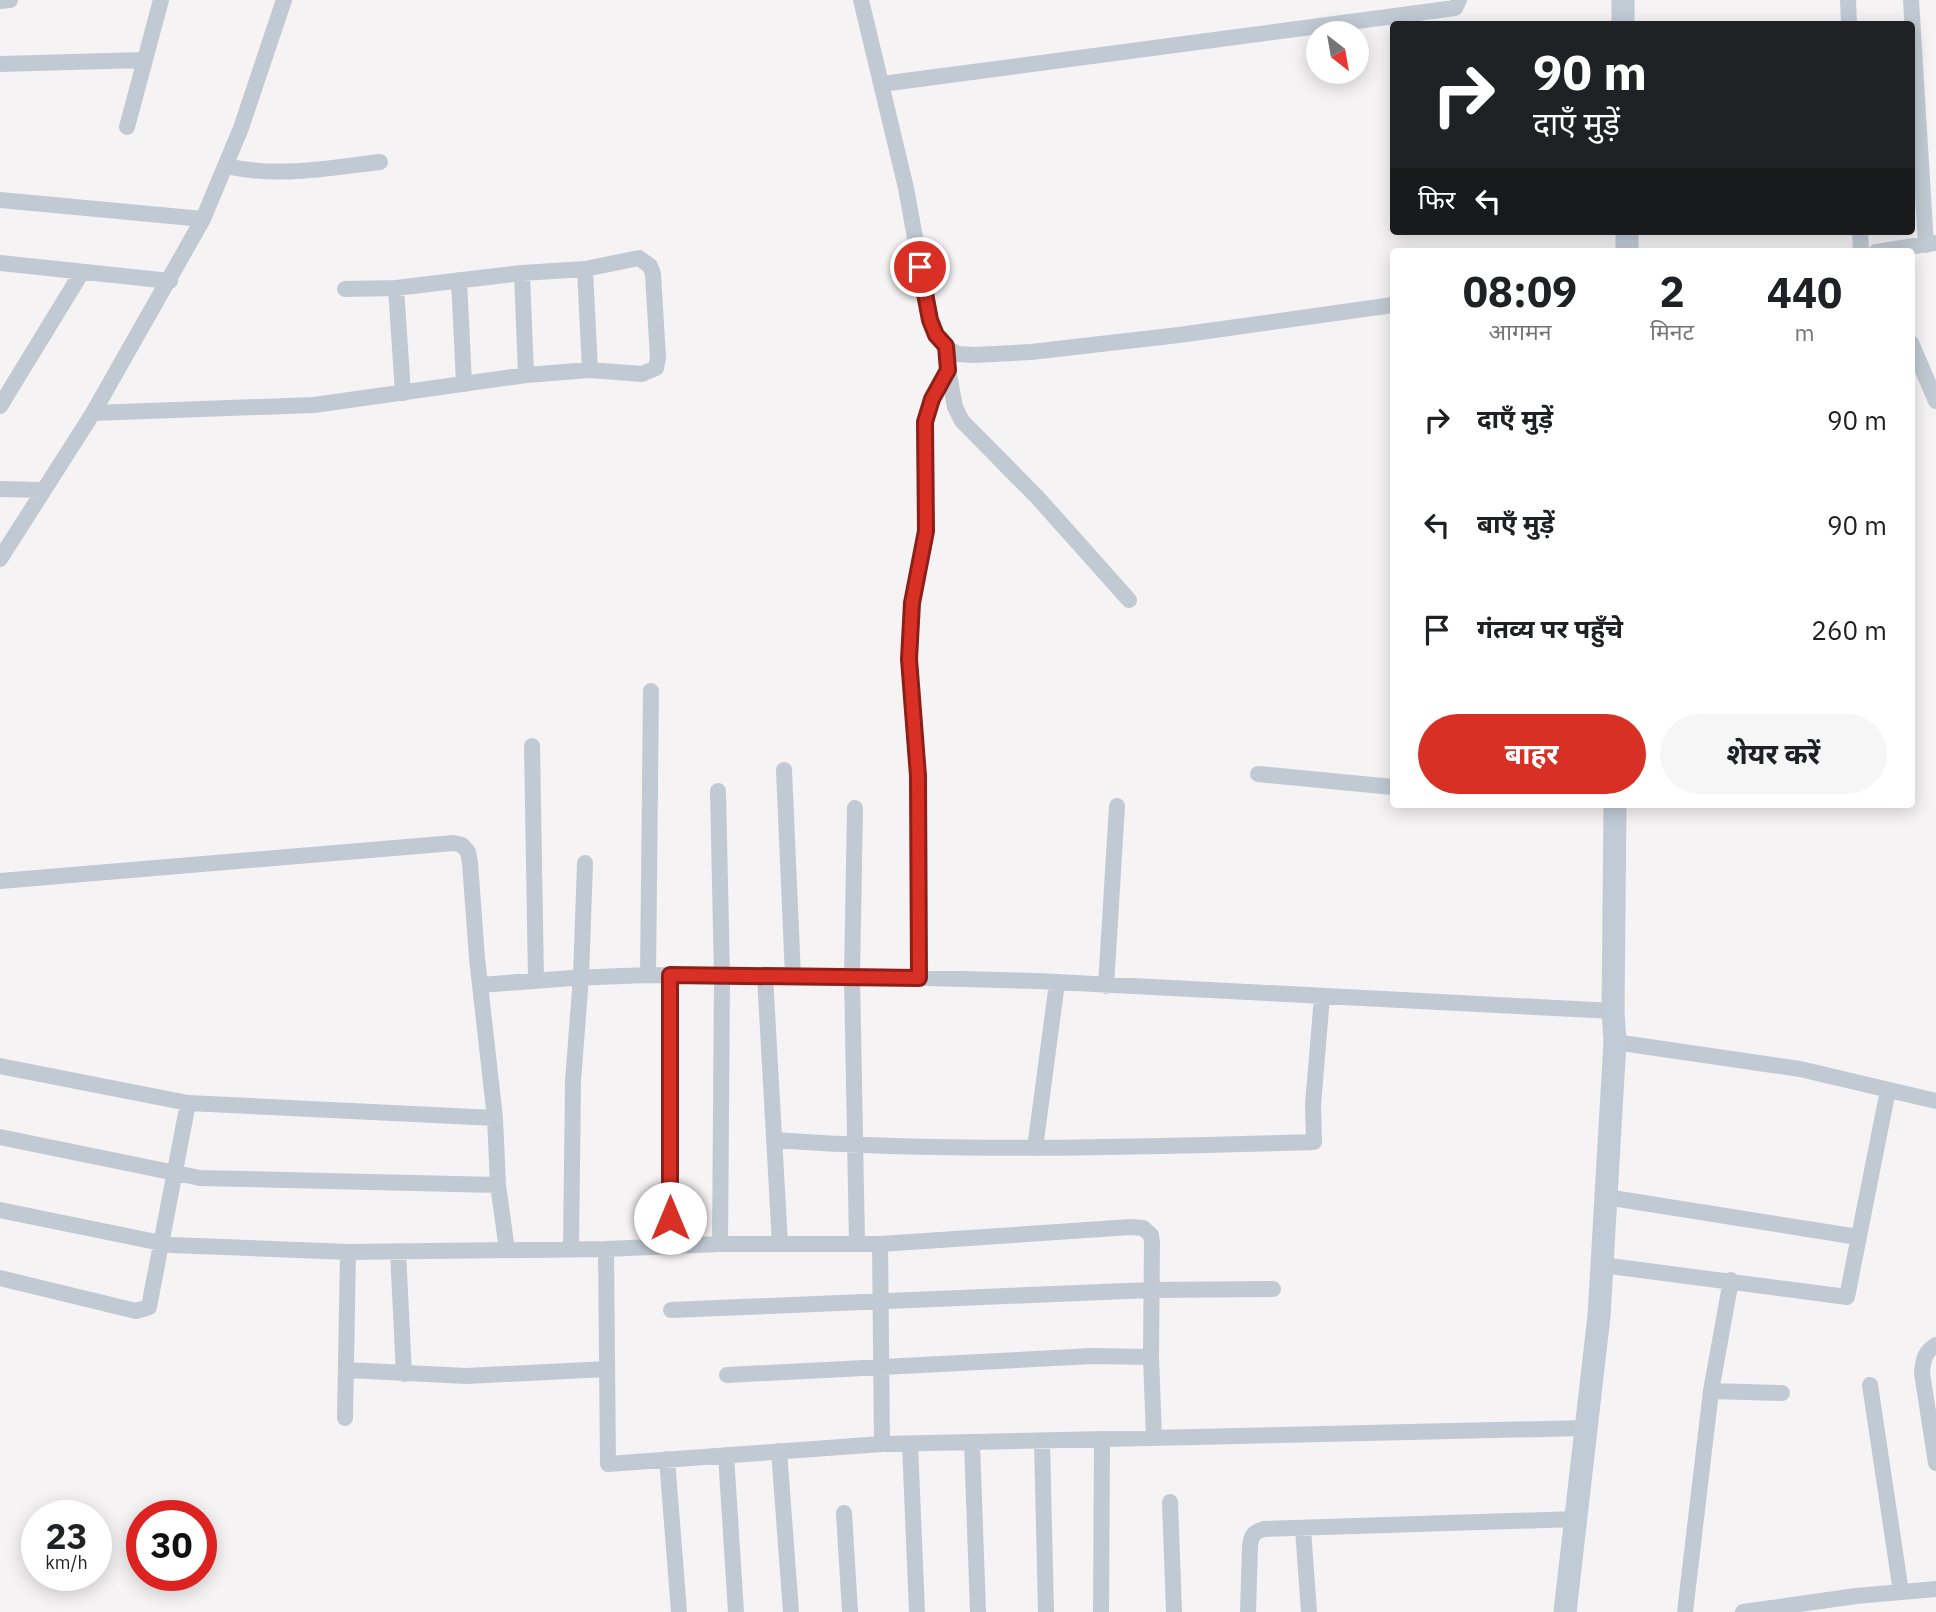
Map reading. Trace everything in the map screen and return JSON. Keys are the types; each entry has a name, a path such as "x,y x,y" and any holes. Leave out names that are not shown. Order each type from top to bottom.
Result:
{"street":[{"path":"0,1 9,0"},
{"path":"127,127 161,0"},
{"path":"0,559 93,413 203,219 257,85 284,0"},
{"path":"861,0 906,188 930,320 936,335 958,354 1031,352 1179,335 1390,305"},
{"path":"882,84 1455,8 1459,0"},
{"path":"1623,0 1623,21"},
{"path":"1848,0 1849,21"},
{"path":"1910,0 1912,21"},
{"path":"1906,248 1931,244 1915,58"},
{"path":"0,64 144,60"},
{"path":"226,166 252,172 288,173 380,162"},
{"path":"0,200 203,219"},
{"path":"93,413 304,406 526,376 590,370 642,374 656,368 658,358 653,274 646,261 639,258 585,269 522,273 396,288 345,289"},
{"path":"0,263 170,281"},
{"path":"585,269 590,370"},
{"path":"0,406 82,272"},
{"path":"522,273 526,376"},
{"path":"459,280 464,384"},
{"path":"396,288 403,393"},
{"path":"946,346 955,407 962,421 1038,498 1129,600"},
{"path":"1915,351 1936,401"},
{"path":"919,978 918,776 909,659 912,603 926,531 925,422 932,399 948,370"},
{"path":"0,489 43,490"},
{"path":"648,975 651,691"},
{"path":"532,746 536,980"},
{"path":"784,770 793,976"},
{"path":"1258,774 1390,787"},
{"path":"718,791 722,976 720,1244"},
{"path":"1106,986 1117,806"},
{"path":"855,808 852,976 857,1244"},
{"path":"1565,1612 1599,1316 1615,1042 1615,808"},
{"path":"0,881 454,843 462,845 468,852 470,863 495,1118 498,1185 507,1250"},
{"path":"571,1249 574,1070 585,863"},
{"path":"480,985 648,975 852,976 1057,983 1613,1011"},
{"path":"670,975 670,1245"},
{"path":"765,976 780,1244"},
{"path":"1035,1147 1057,983"},
{"path":"774,1140 855,1146 1035,1147 1314,1142 1313,1105 1322,997"},
{"path":"1615,1042 1800,1069 1936,1101"},
{"path":"0,1066 188,1103 495,1118"},
{"path":"1602,1265 1847,1297 1888,1090"},
{"path":"0,1278 135,1311 149,1307 188,1103"},
{"path":"0,1138 173,1174 221,1179 498,1185"},
{"path":"1606,1197 1858,1237"},
{"path":"0,1210 161,1243 204,1248 348,1252 606,1249 720,1244 880,1244 1143,1228 1151,1235 1152,1243 1151,1357 1154,1438"},
{"path":"880,1244 882,1444"},
{"path":"606,1249 608,1464 882,1444 1586,1428"},
{"path":"345,1418 348,1252"},
{"path":"398,1252 404,1374"},
{"path":"1685,1612 1712,1391 1731,1280"},
{"path":"671,1310 1151,1290 1273,1289"},
{"path":"1936,1345 1928,1350 1923,1360 1922,1373 1936,1463"},
{"path":"727,1375 1093,1356 1151,1357"},
{"path":"347,1370 466,1376 607,1368"},
{"path":"1870,1385 1901,1592"},
{"path":"1712,1391 1782,1393"},
{"path":"1101,1612 1102,1439"},
{"path":"1042,1442 1046,1612"},
{"path":"972,1443 978,1612"},
{"path":"910,1444 917,1612"},
{"path":"779,1451 792,1612"},
{"path":"726,1455 736,1612"},
{"path":"667,1459 679,1612"},
{"path":"1170,1502 1174,1612"},
{"path":"844,1513 850,1612"},
{"path":"1248,1612 1251,1537 1255,1532 1264,1529 1576,1519"},
{"path":"1303,1529 1309,1612"},
{"path":"1743,1612 1857,1604 1901,1592 1936,1589"}],"route":[{"path":"670,1218 670,975 919,978 918,776 909,659 912,603 926,531 923,436 927,411 948,370 946,346 936,335 930,320 920,267"}]}
